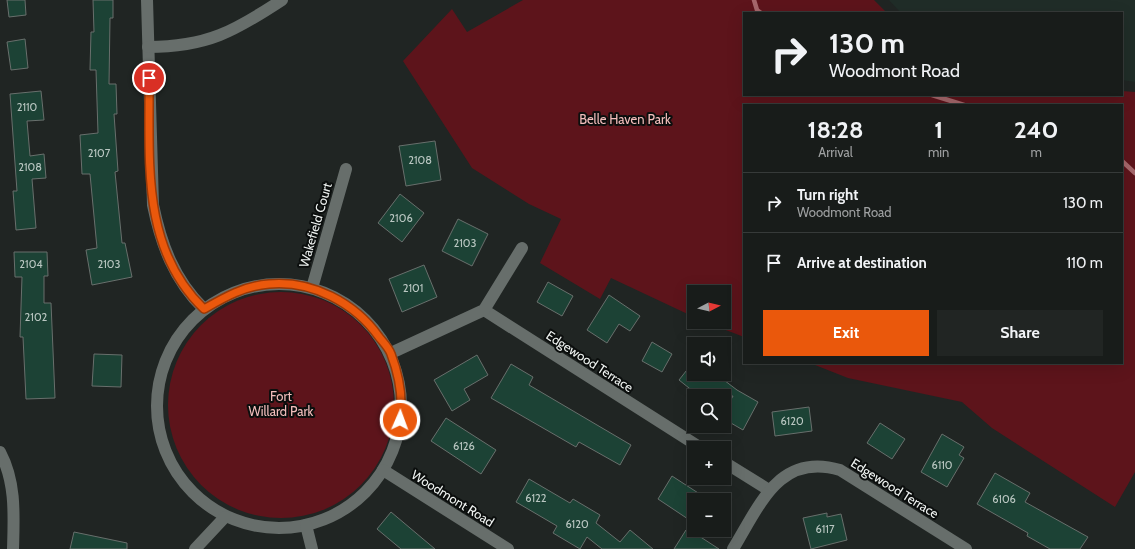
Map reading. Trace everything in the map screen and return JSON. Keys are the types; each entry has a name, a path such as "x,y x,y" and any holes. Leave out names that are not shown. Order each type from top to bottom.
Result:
{"street":[{"path":"147,0 151,187 159,233 174,270 196,301 204,309"},
{"path":"148,47 188,45 212,40 234,30 282,0"},
{"name":"Wakefield Court","path":"312,288 346,169"},
{"path":"391,353 484,310 522,248"},
{"path":"283,283 312,288 340,300 356,311 371,326 391,353 398,381 401,412 395,442 383,470 375,483 357,500 338,512 306,526 282,528 259,526 225,517 202,501 187,486 178,474 164,447 156,408 159,383 168,355 185,328 204,309 233,292 254,286 283,283"},
{"name":"Edgewood Terrace","path":"484,310 690,441"},
{"path":"0,452 8,471 13,494 13,549"},
{"name":"Edgewood Terrace","path":"733,549 769,490 784,476 799,468 812,465 825,466 840,470 966,549"},
{"path":"731,466 769,490"},
{"name":"Woodmont Road","path":"383,470 508,549"},
{"path":"195,549 225,517"},
{"path":"306,526 312,549"}],"shaded area":[{"path":"889,0 1135,0 1135,82 1123,80 1123,12 900,12"}],"green space":[{"name":"Belle Haven Park","path":"523,0 874,0 886,12 743,12 743,96 1123,96 1123,91 1135,92 1135,472 1115,507 992,428 962,402 848,378 813,364 1123,364 1123,104 743,104 743,337 723,329 731,329 731,285 687,285 687,314 611,278 600,299 540,263 561,219 529,204 472,168 403,61 452,9 467,32"},
{"name":"Fort Willard Park","path":"281,292 303,294 324,301 344,311 361,325 375,342 385,362 392,383 394,405 392,427 385,448 375,468 361,485 344,499 324,509 303,516 281,518 259,516 238,509 218,499 201,485 187,468 177,448 170,427 168,405 170,383 177,362 187,342 201,325 218,311 238,301 259,294"}],"building":[{"path":"7,0 25,0 26,15 9,17"},
{"path":"93,0 113,0 113,18 110,18 109,84 116,84 117,114 114,114 118,171 115,172 122,243 125,243 132,277 92,285 86,250 97,248 90,174 82,174 80,135 98,133 96,70 90,70 91,32 94,32"},
{"path":"25,39 28,68 11,70 7,42"},
{"path":"41,91 44,120 27,121 30,156 44,154 46,178 32,179 36,228 16,230 13,191 17,191 10,94"},
{"path":"435,141 441,180 406,186 399,146"},
{"path":"400,194 424,213 402,242 378,223"},
{"path":"458,219 488,234 472,266 442,251"},
{"path":"14,252 47,252 48,276 44,276 44,303 51,303 55,398 26,399 23,337 20,337 22,277 15,277"},
{"path":"424,265 437,297 402,312 389,279"},
{"path":"548,282 573,296 562,316 537,302"},
{"path":"609,295 640,316 630,331 619,324 607,343 587,330"},
{"path":"652,342 672,354 662,372 642,361"},
{"path":"94,354 122,355 121,387 92,386"},
{"path":"477,355 488,375 464,389 470,400 452,411 434,380"},
{"path":"511,364 533,377 529,385 631,445 620,465 579,442 576,447 491,398"},
{"path":"687,370 687,381 725,381 737,390 758,402 743,430 731,423 731,400 733,396 731,396 731,389 690,389 679,380"},
{"path":"809,407 812,431 775,436 772,412"},
{"path":"446,418 496,450 481,474 431,441"},
{"path":"880,423 905,439 892,459 867,443"},
{"path":"942,434 964,447 959,455 964,458 947,487 921,472"},
{"path":"995,473 1030,493 1025,502 1088,537 1080,549 1050,549 1027,536 1028,533 977,504"},
{"path":"672,476 698,493 687,493 687,518 658,499"},
{"path":"529,479 570,503 573,499 600,515 596,523 620,542 630,530 653,549 602,549 587,537 580,549 553,533 557,526 516,502"},
{"path":"391,512 435,549 401,549 377,529"},
{"path":"827,513 827,517 841,514 847,540 811,549 803,518"},
{"path":"687,530 687,537 701,537 719,549 674,549"},
{"path":"74,532 127,543 127,549 70,549"}],"waterway":[{"path":"754,0 757,10 760,12"},
{"path":"935,96 961,104"},
{"path":"1123,162 1135,173"}],"route":[{"path":"149,78 151,187 153,204 164,249 174,270 187,289 204,309 233,292 254,286 283,283 312,288 340,300 356,311 371,326 391,353 400,391 400,420"}]}
